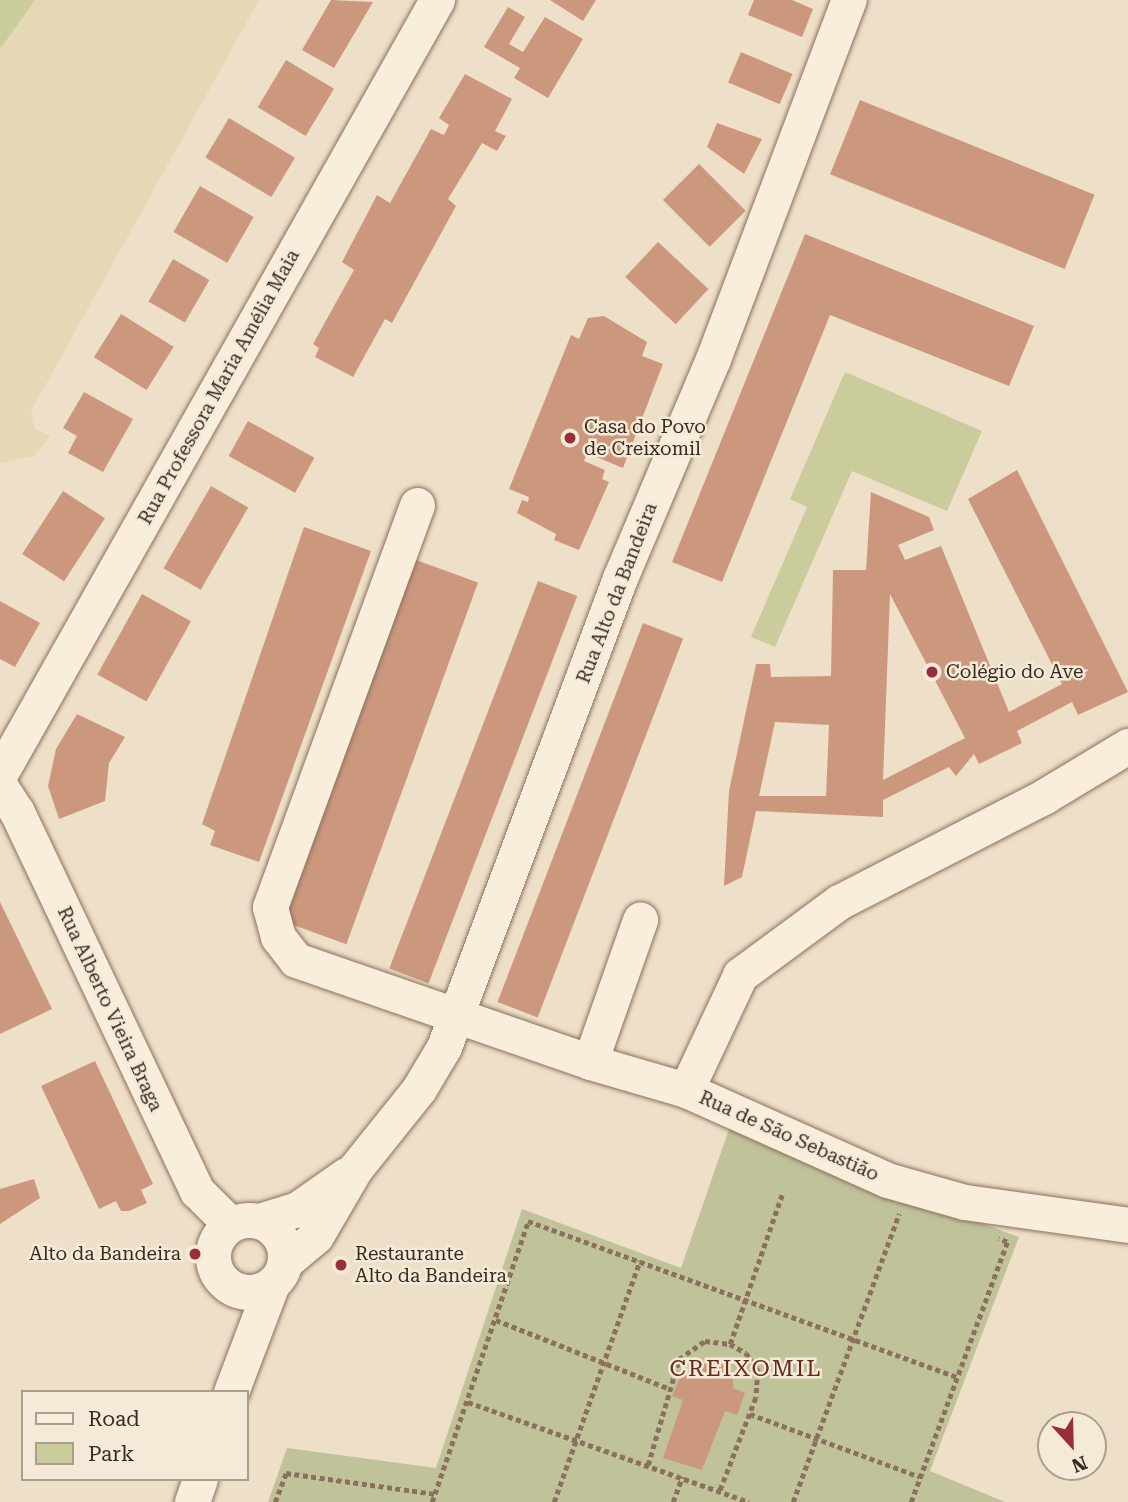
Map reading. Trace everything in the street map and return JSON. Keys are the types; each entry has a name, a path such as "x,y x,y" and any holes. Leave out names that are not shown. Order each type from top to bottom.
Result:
{"street":[{"name":"Rua Professora Maria Amélia Maia","path":"0,774 437,0"},
{"name":"Rua Alto da Bandeira","path":"278,1273 316,1236 355,1169 419,1089 459,1014 620,578 713,359 849,0"},
{"name":"Rua de São Sebastião","path":"417,505 270,907 278,937 296,960 459,1014 590,1062 686,1090 887,1180 965,1202 1128,1225"},
{"path":"686,1090 740,975 839,902 1045,796 1128,746"},
{"name":"Rua Alberto Vieira Braga","path":"0,786 17,811 197,1191 244,1222"},
{"path":"590,1062 640,920"},
{"name":"Rua Alto da Bandeira","path":"244,1222 296,1210 355,1169"},
{"path":"232,1390 278,1273 280,1237 244,1222 212,1250 243,1357"},
{"path":"221,1279 246,1293 278,1273"},
{"path":"192,1502 199,1481"}],"path":[{"path":"730,1344 782,1195"},
{"path":"793,1502 903,1203"},
{"path":"432,1502 528,1221 957,1377"},
{"path":"911,1502 1007,1242 994,1237"},
{"path":"554,1502 640,1261"},
{"path":"496,1320 670,1389"},
{"path":"648,1465 678,1359 705,1341 730,1344 746,1353 758,1371 750,1414 720,1491"},
{"path":"468,1402 749,1502"},
{"path":"750,1414 920,1477"},
{"path":"275,1502 286,1473 435,1494"},
{"path":"673,1502 682,1478"}],"shaded area":[{"path":"35,0 259,0 31,411 34,428 50,436 34,456 0,463 0,49"}],"green space":[{"path":"0,0 35,0 0,49"},
{"path":"845,372 982,431 947,511 852,471 775,647 751,637 807,507 790,499"},
{"path":"729,1129 1019,1237 930,1471 1005,1502 268,1502 287,1448 436,1468 522,1209 681,1268"}],"building":[{"path":"331,0 373,2 334,68 302,50"},
{"path":"550,0 596,0 583,21"},
{"path":"754,0 792,0 813,9 802,37 748,15"},
{"path":"508,7 525,17 509,44 523,52 545,17 583,39 548,98 514,78 520,68 484,47"},
{"path":"741,52 793,74 780,104 728,82"},
{"path":"286,60 334,89 306,136 258,107"},
{"path":"465,74 512,99 495,131 506,136 497,151 482,143 448,199 456,206 392,323 385,319 353,377 315,357 319,348 313,344 354,270 342,262 377,195 390,203 431,129 444,135 449,125 439,118"},
{"path":"860,100 1095,195 1065,269 830,174"},
{"path":"229,118 295,158 271,197 205,157"},
{"path":"717,123 762,139 744,174 707,147"},
{"path":"699,164 746,211 710,247 663,200"},
{"path":"200,186 254,217 227,263 174,232"},
{"path":"805,234 1034,326 1009,386 830,315 722,582 672,562"},
{"path":"658,242 708,289 676,324 625,277"},
{"path":"173,259 209,280 185,322 148,301"},
{"path":"121,314 174,347 147,390 94,357"},
{"path":"604,316 647,342 642,356 663,364 623,468 587,453 584,461 605,470 602,479 609,482 579,550 554,540 556,534 517,513 522,500 528,502 529,497 509,489 571,335 579,339 588,318"},
{"path":"84,392 133,419 103,472 68,453 77,436 63,428"},
{"path":"248,421 314,458 295,493 229,456"},
{"name":"Colégio do Ave","path":"1017,470 1128,692 1078,715 1072,702 1017,731 1022,743 979,764 974,754 956,776 949,767 883,800 883,817 756,811 742,877 724,886 729,791 756,664 770,664 771,677 831,676 833,570 866,570 871,492 929,517 934,530 898,545 905,560 941,546 1009,712 1062,684 968,499","holes":["890,594 965,738 883,780","775,722 829,725 826,796 759,796"]},
{"path":"211,486 248,508 201,590 164,568"},
{"path":"63,491 105,518 64,581 22,554"},
{"path":"304,527 371,551 259,862 210,845 215,831 202,824"},
{"path":"416,560 478,583 346,944 284,922"},
{"path":"538,581 577,596 428,983 389,968"},
{"path":"142,594 191,621 146,702 97,674"},
{"path":"0,601 40,623 15,667 0,659"},
{"path":"643,623 683,638 538,1017 498,1002"},
{"path":"77,714 125,737 109,763 105,801 59,819 48,786 56,749"},
{"path":"0,902 52,1009 0,1034"},
{"path":"95,1061 153,1184 141,1190 147,1203 129,1211 121,1211 116,1201 99,1209 41,1086"},
{"path":"34,1179 40,1198 0,1224 0,1189"},
{"path":"705,1362 722,1363 733,1374 733,1388 745,1393 737,1415 725,1411 702,1470 663,1458 683,1400 672,1396 683,1370 694,1374"}],"place":[{"name":"Casa do Povo de Creixomil","path":"570,438"},
{"name":"Colégio do Ave","path":"932,672"},
{"name":"Alto da Bandeira","path":"195,1254"},
{"name":"Restaurante Alto da Bandeira","path":"341,1265"}],"district":[{"name":"CREIXOMIL","path":"746,1369"}]}
